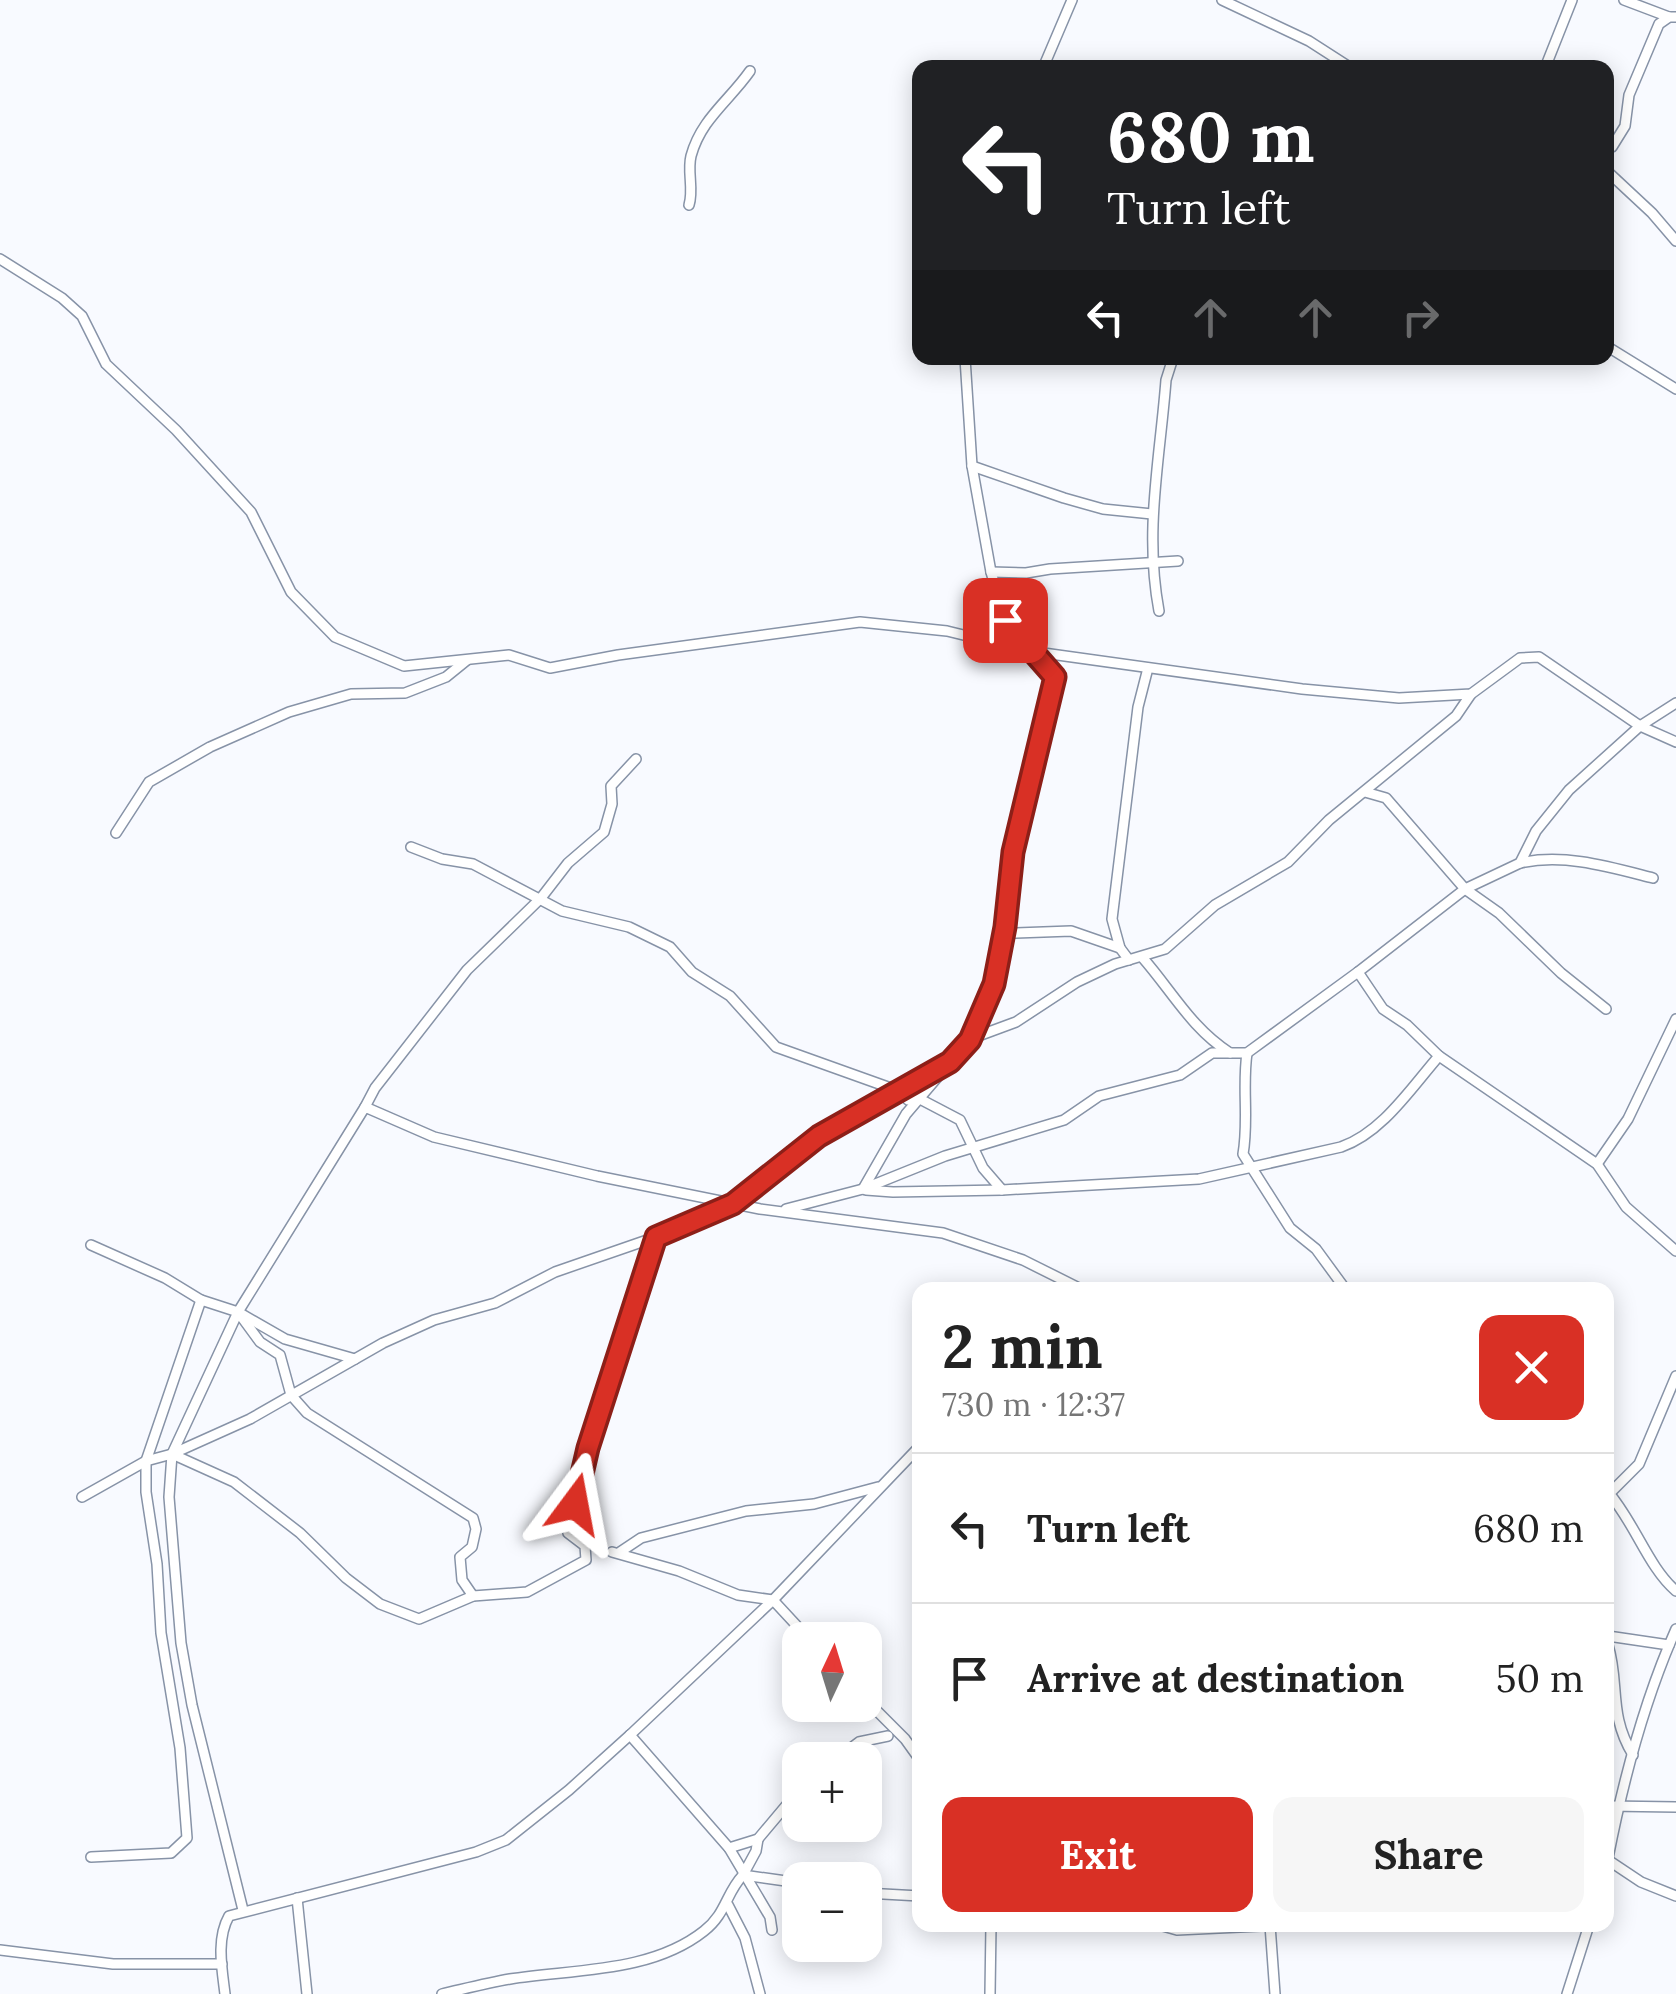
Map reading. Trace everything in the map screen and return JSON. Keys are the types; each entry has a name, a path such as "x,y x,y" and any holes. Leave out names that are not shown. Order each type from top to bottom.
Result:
{"street":[{"path":"1046,60 1072,0"},
{"path":"1222,0 1293,32 1337,60"},
{"path":"1549,60 1572,0"},
{"path":"1624,0 1672,17"},
{"path":"1614,144 1625,126 1629,96 1659,24 1672,17"},
{"path":"689,205 690,160 702,128 750,72"},
{"path":"1614,177 1676,240"},
{"path":"0,259 62,298 82,316 106,364 176,430 250,512 291,592 334,637 404,666 509,655 550,668 860,622 948,631 1029,650 1148,668 1399,698 1471,694"},
{"path":"1614,352 1676,389"},
{"path":"863,1189 918,1098 970,1040 994,984 1013,852 1055,677 1005,620 991,572 972,466 965,365"},
{"path":"1159,610 1152,564 1152,514 1171,365"},
{"path":"972,466 1064,498 1152,514"},
{"path":"991,572 1026,573 1178,561"},
{"path":"970,1040 1016,1022 1077,982 1165,949 1215,905 1288,862 1329,820 1456,716 1471,694 1520,658 1539,658 1640,726 1676,742"},
{"path":"116,834 149,782 210,747 289,712 351,694 405,693 446,677 468,659"},
{"path":"1129,960 1120,948 1112,919 1138,707 1148,668"},
{"path":"1520,863 1536,832 1569,790 1640,726 1676,703"},
{"path":"243,1910 181,1644 169,1497 172,1454 238,1312 374,1088 467,970 541,898 568,863 604,832 612,804 610,786 636,759"},
{"path":"1365,792 1386,798 1465,889 1499,913 1606,1010"},
{"path":"411,847 442,859 473,864 562,911 629,927 670,948 692,972 730,996 776,1047 899,1091 908,1100 918,1098 960,1120 982,1168 1002,1190"},
{"path":"780,1211 863,1189 973,1147 1064,1120 1099,1096 1180,1075 1212,1054 1247,1052 1465,889 1520,863 1541,858 1654,878"},
{"path":"1005,927 1015,933 1071,930 1120,948"},
{"path":"1142,957 1188,1019 1230,1053"},
{"path":"1358,972 1383,1008 1439,1056 1597,1164 1626,1206 1676,1252"},
{"path":"1597,1164 1628,1119 1676,1020"},
{"path":"1247,1052 1244,1087 1248,1126 1242,1154 1290,1228 1316,1249 1340,1282"},
{"path":"863,1189 1002,1190 1199,1179 1250,1170 1360,1141 1439,1056"},
{"path":"82,1497 146,1461 172,1454 250,1419 355,1359 434,1320 495,1303 555,1272 656,1237 733,1204 819,1136 950,1062"},
{"path":"365,1108 454,1142 597,1176 733,1204 943,1232 1023,1260 1067,1282"},
{"path":"172,1454 234,1482 300,1533 346,1578 380,1604 419,1620 473,1596 527,1592 586,1560 585,1546 568,1533 588,1448 656,1237"},
{"path":"91,1246 166,1278 202,1300 238,1312 285,1339 355,1359"},
{"path":"91,1857 171,1854 187,1838 180,1748 161,1634 158,1564 146,1492 146,1461 202,1300"},
{"path":"238,1312 260,1342 280,1355 291,1395 307,1414 473,1518 476,1529 472,1547 460,1557 462,1580 473,1596"},
{"path":"1614,1488 1639,1464 1676,1376"},
{"path":"226,1994 223,1927 229,1916 476,1852 506,1840 569,1790 773,1600 912,1454"},
{"path":"793,1622 773,1600 738,1595 679,1570 616,1552 641,1538 746,1511 814,1504 880,1486"},
{"path":"1614,1501 1629,1517 1661,1578 1676,1590"},
{"path":"1614,1636 1674,1636 1614,1801"},
{"path":"1614,1707 1633,1755"},
{"path":"882,1717 912,1749"},
{"path":"630,1735 729,1848 770,1917 772,1930"},
{"path":"859,1742 888,1736"},
{"path":"1614,1806 1676,1807"},
{"path":"729,1848 758,1838 782,1811"},
{"path":"442,1994 644,1960 683,1946 708,1928 728,1905 732,1887 756,1851 758,1838"},
{"path":"1614,1863 1641,1882 1676,1896"},
{"path":"743,1875 782,1880"},
{"path":"882,1894 912,1896"},
{"path":"297,1898 307,1994"},
{"path":"728,1905 745,1938 760,1994"},
{"path":"990,1994 991,1932"},
{"path":"1271,1932 1276,1994"},
{"path":"1567,1994 1587,1932"},
{"path":"0,1950 113,1964 222,1964"}],"route":[{"path":"575,1504 588,1448 656,1237 733,1204 819,1136 950,1062 970,1040 994,984 1013,852 1055,677 1005,620"}]}
